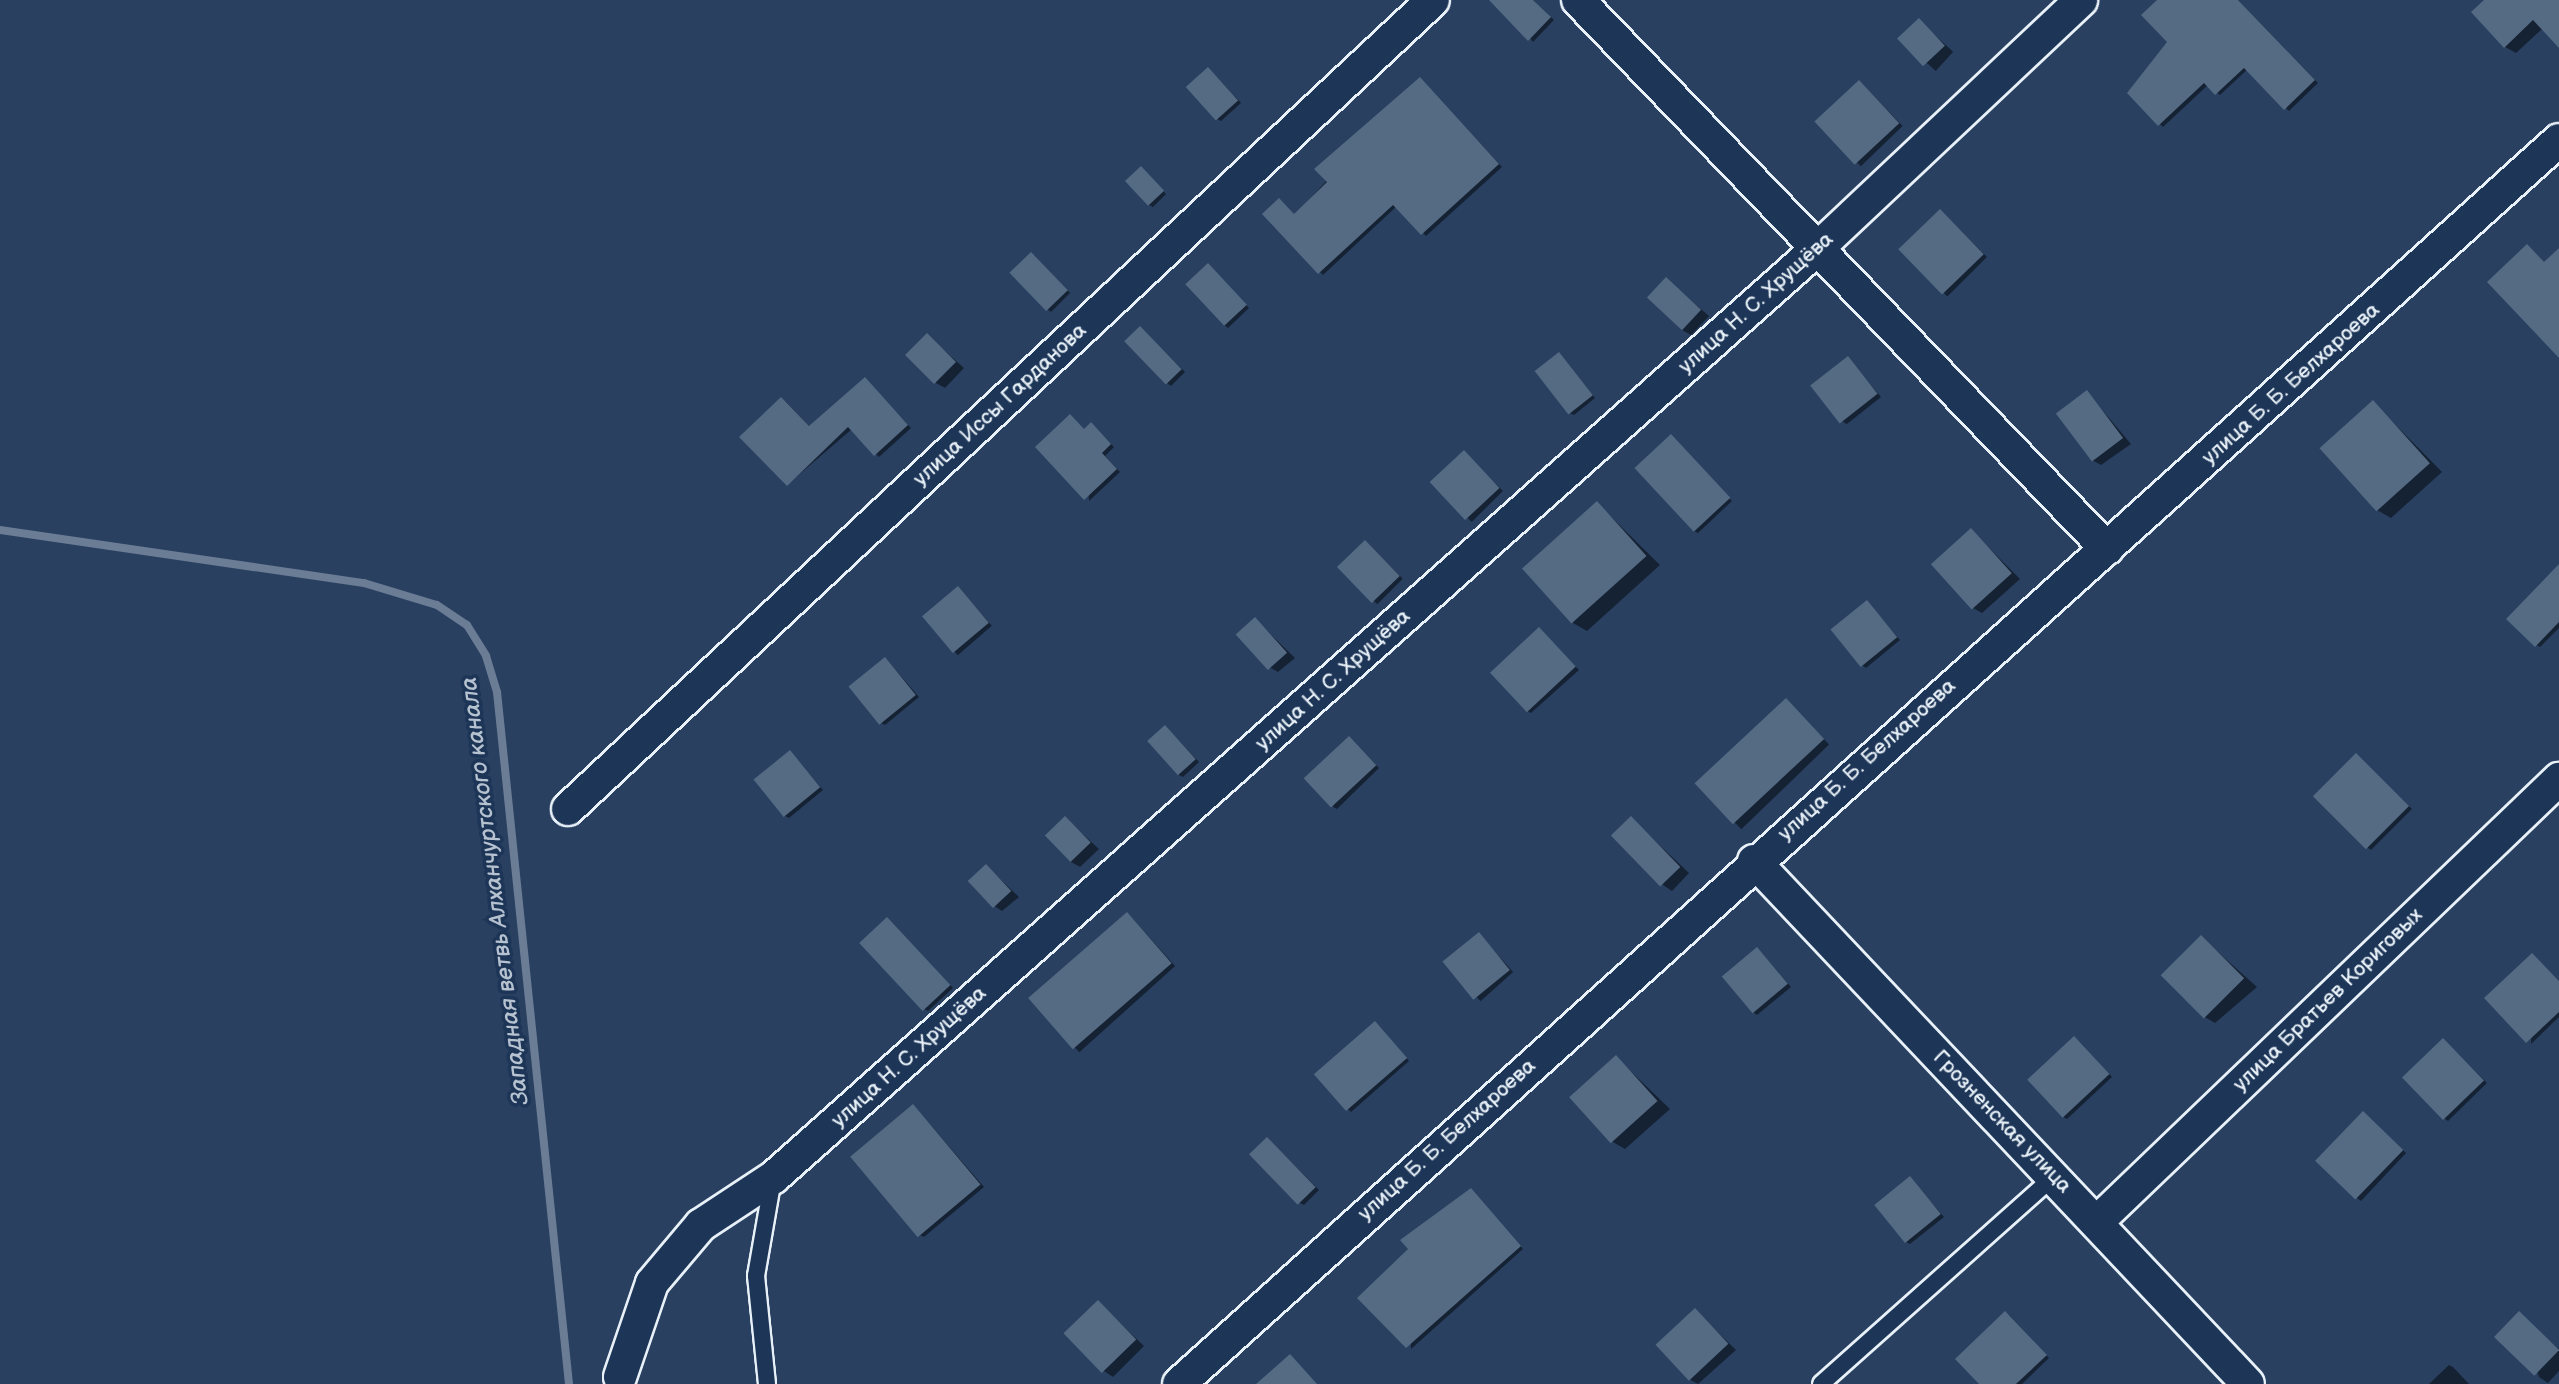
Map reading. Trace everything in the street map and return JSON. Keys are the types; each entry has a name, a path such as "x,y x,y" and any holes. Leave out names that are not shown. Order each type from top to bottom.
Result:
{"street":[{"name":"улица Иссы Гарданова","path":"568,809 1433,0"},
{"path":"1578,0 2107,549"},
{"name":"улица Н. С. Хрущёва","path":"620,1377 652,1283 701,1225 774,1177 1817,249 2081,0"},
{"name":"улица Б. Б. Белхароева","path":"1178,1384 1754,861 2107,549 2559,140"},
{"name":"улица Братьев Кориговых","path":"2098,1221 2559,779"},
{"name":"Грозненская улица","path":"1754,861 2053,1177 2098,1221 2248,1384"}],"lane":[{"path":"767,1384 756,1276 774,1177"},
{"path":"1821,1384 2053,1177"}],"building":[{"path":"1489,0 1533,0 1551,17 1528,41"},
{"path":"2157,0 2238,0 2315,80 2284,110 2244,68 2215,95 2204,83 2158,126 2127,93 2167,42 2141,15"},
{"path":"2484,0 2559,0 2559,48 2533,20 2504,48 2471,12"},
{"path":"1919,18 1945,46 1923,66 1897,38"},
{"path":"1208,67 1238,100 1216,121 1186,87"},
{"path":"1420,77 1499,164 1421,235 1393,205 1318,274 1262,214 1279,198 1294,214 1327,182 1314,169"},
{"path":"1859,80 1899,123 1855,165 1814,122"},
{"path":"1141,166 1164,191 1148,206 1125,181"},
{"path":"1940,209 1984,254 1942,295 1898,249"},
{"path":"2527,244 2544,262 2559,248 2559,358 2487,282"},
{"path":"1031,252 1068,290 1046,311 1009,273"},
{"path":"1208,263 1247,305 1224,326 1185,284"},
{"path":"1666,277 1701,310 1682,330 1647,297"},
{"path":"1140,326 1182,369 1166,384 1124,341"},
{"path":"927,333 956,362 934,384 905,355"},
{"path":"1559,352 1593,395 1568,414 1535,371"},
{"path":"1848,356 1878,394 1840,423 1810,386"},
{"path":"865,377 908,425 874,456 848,427 787,486 739,437 781,397 809,426"},
{"path":"2087,390 2123,438 2092,461 2056,413"},
{"path":"2373,400 2430,463 2376,511 2319,448"},
{"path":"1070,414 1084,429 1091,422 1111,444 1102,453 1117,469 1084,500 1035,447"},
{"path":"1671,434 1730,498 1694,532 1634,468"},
{"path":"1464,450 1499,488 1465,520 1430,482"},
{"path":"1597,501 1647,556 1571,624 1522,569"},
{"path":"1971,528 2012,573 1972,609 1931,564"},
{"path":"1365,540 1400,576 1372,603 1337,567"},
{"path":"2559,564 2559,622 2535,647 2506,619"},
{"path":"958,586 989,623 953,653 922,616"},
{"path":"1867,600 1897,637 1861,667 1830,630"},
{"path":"1255,617 1287,653 1268,670 1236,634"},
{"path":"1539,627 1576,666 1527,712 1490,673"},
{"path":"885,657 916,695 879,725 848,687"},
{"path":"1786,698 1824,739 1733,824 1695,783"},
{"path":"1165,725 1196,759 1178,775 1147,741"},
{"path":"1349,736 1376,765 1331,808 1304,778"},
{"path":"790,750 820,787 784,817 753,780"},
{"path":"2356,753 2409,806 2366,849 2313,796"},
{"path":"1065,816 1091,843 1071,862 1045,835"},
{"path":"1631,816 1680,867 1660,887 1611,835"},
{"path":"986,864 1011,891 993,908 968,881"},
{"path":"1127,912 1172,963 1073,1049 1028,998"},
{"path":"887,917 950,985 923,1011 859,943"},
{"path":"1479,932 1510,970 1473,1000 1442,962"},
{"path":"2201,935 2244,978 2204,1018 2161,975"},
{"path":"1757,947 1788,984 1753,1013 1722,977"},
{"path":"2532,953 2559,981 2559,1012 2526,1043 2484,998"},
{"path":"1375,1021 1407,1058 1346,1111 1314,1074"},
{"path":"2074,1036 2109,1074 2063,1118 2027,1080"},
{"path":"2443,1038 2484,1080 2443,1120 2402,1078"},
{"path":"1616,1055 1657,1101 1611,1143 1569,1097"},
{"path":"913,1104 980,1184 918,1237 850,1157"},
{"path":"2363,1111 2403,1150 2355,1200 2315,1161"},
{"path":"1267,1137 1316,1187 1298,1205 1249,1154"},
{"path":"1910,1176 1941,1214 1905,1243 1874,1205"},
{"path":"1471,1188 1521,1246 1406,1348 1357,1298 1408,1249 1400,1240"},
{"path":"1098,1300 1136,1340 1102,1373 1063,1333"},
{"path":"1695,1308 1728,1344 1689,1381 1656,1345"},
{"path":"2005,1311 2047,1355 2016,1384 1979,1384 1955,1359"},
{"path":"2519,1311 2559,1350 2534,1376 2494,1337"},
{"path":"1290,1354 1317,1384 1256,1384"}],"waterway":[{"name":"Западная ветвь Алханчуртского канала","path":"0,530 364,583 437,605 467,625 486,656 497,692 569,1384"}]}
